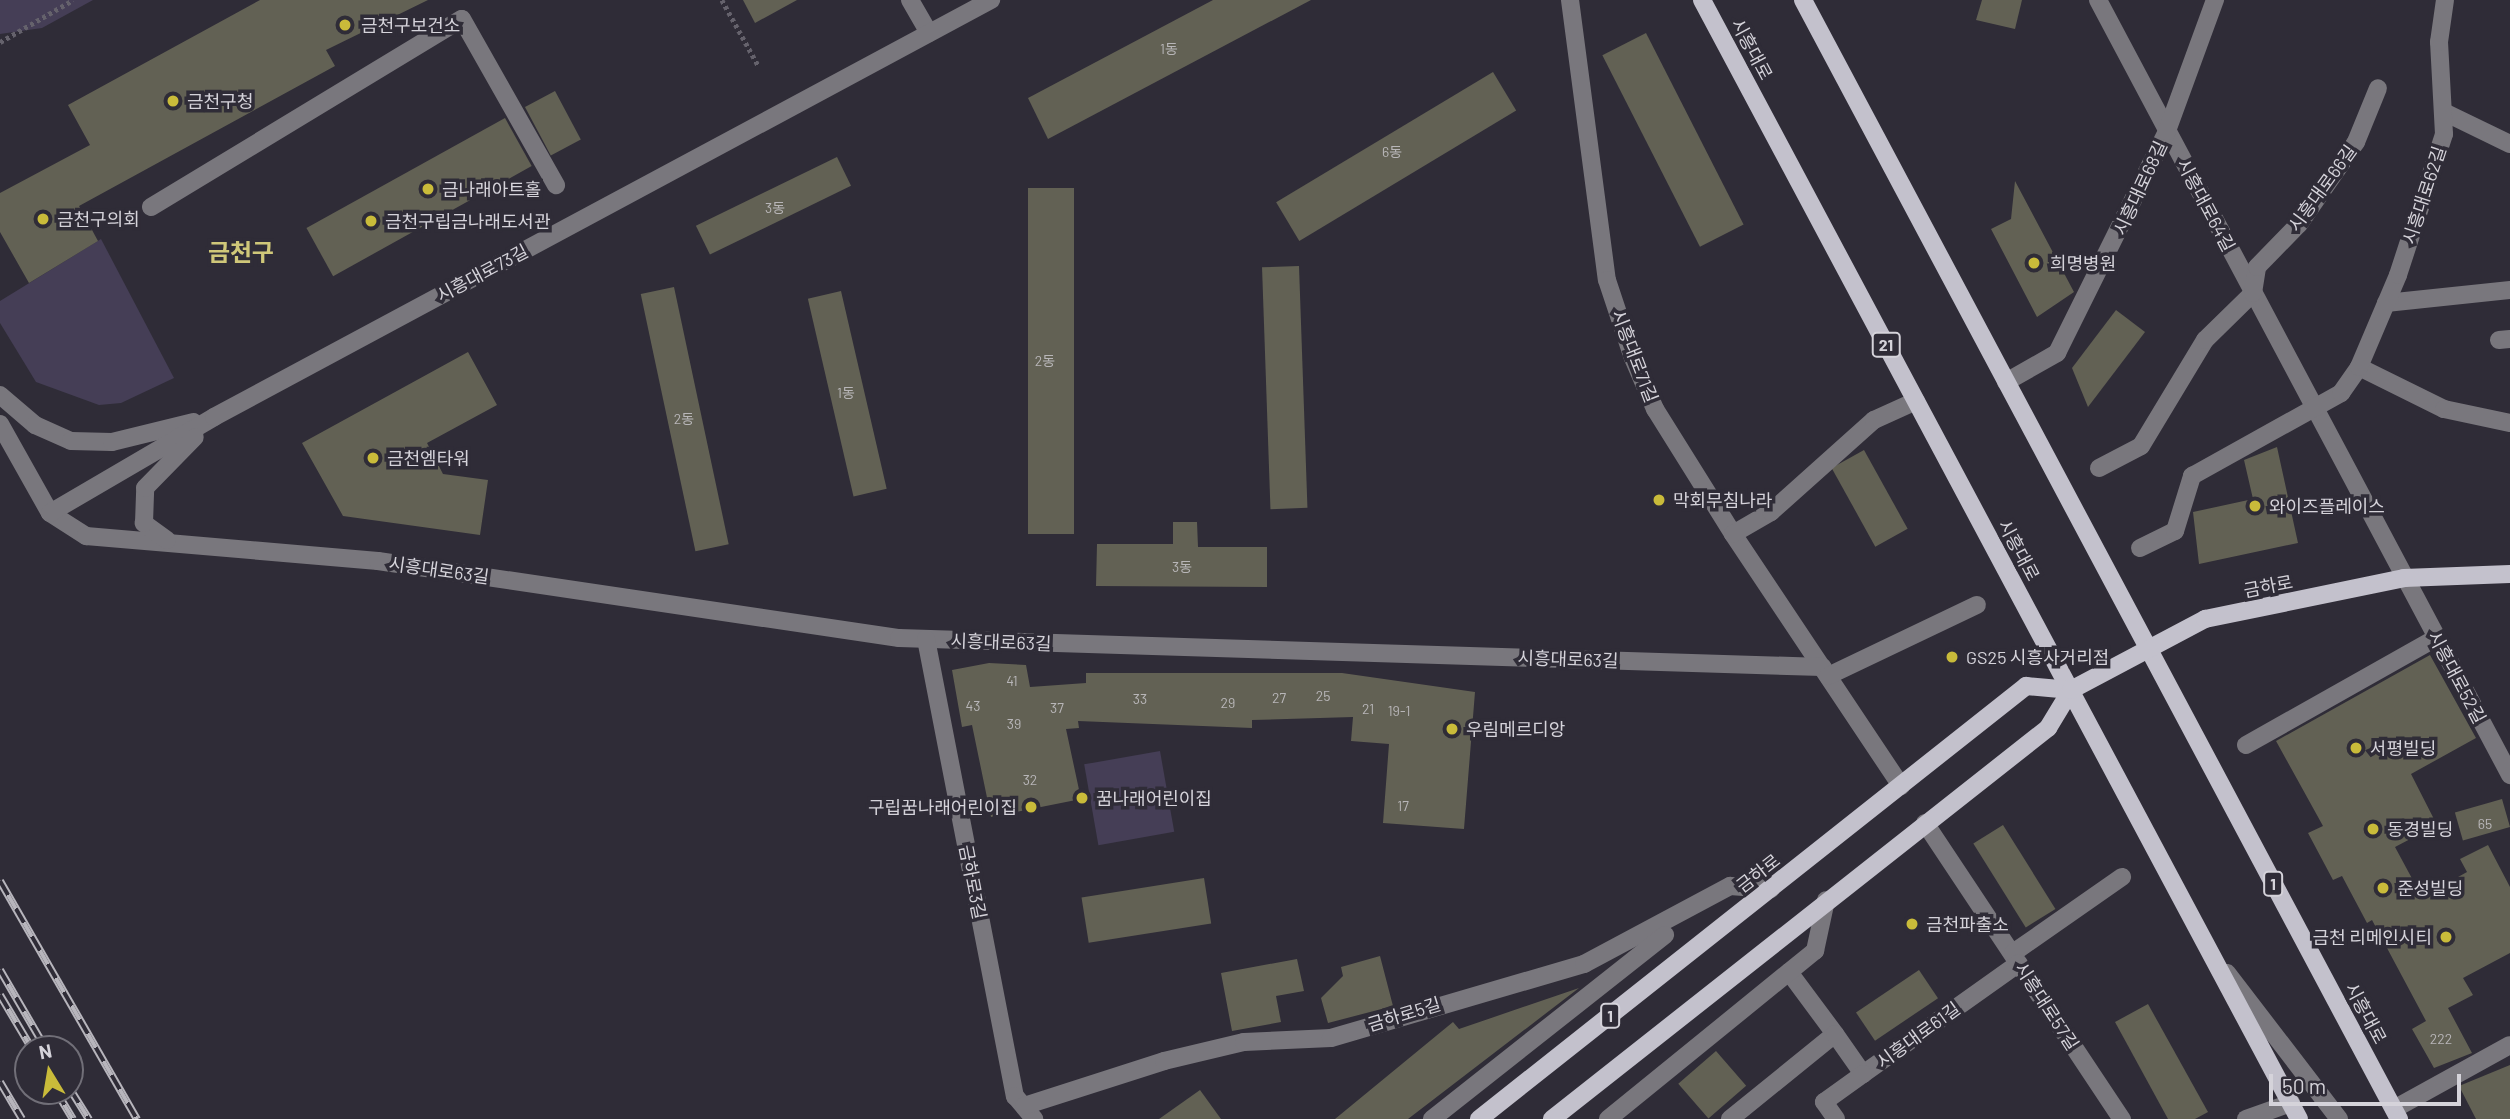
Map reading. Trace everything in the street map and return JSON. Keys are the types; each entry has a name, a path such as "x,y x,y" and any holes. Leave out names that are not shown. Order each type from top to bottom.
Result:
{"main road":[{"name":"시흥대로","path":"1702,0 2295,1111"},
{"name":"시흥대로","path":"1803,0 2397,1114"},
{"name":"금하로","path":"1479,1119 2026,686 2071,690 2205,620 2404,578 2510,575"},
{"path":"1552,1119 1826,900 2048,728 2071,690"}],"street":[{"path":"911,0 929,33"},
{"name":"시흥대로73길","path":"50,513 214,417 991,0"},
{"name":"시흥대로71길","path":"1570,0 1607,280 1655,409 1733,534 1826,671"},
{"name":"시흥대로64길","path":"2098,0 2314,410"},
{"name":"시흥대로68길","path":"2006,382 2057,353 2167,131 2215,0"},
{"name":"시흥대로62길","path":"2140,548 2175,531 2192,477 2342,393 2359,366 2386,303 2444,134 2439,42 2445,0"},
{"path":"151,207 462,19 556,185"},
{"name":"시흥대로66길","path":"2099,468 2141,446 2205,340 2253,293 2257,267 2299,224 2356,142 2378,88"},
{"path":"2444,112 2510,144"},
{"path":"2386,303 2510,290"},
{"path":"2359,366 2444,409 2510,423"},
{"path":"0,395 36,425 71,441 112,442 214,417"},
{"path":"1733,534 1771,512 1874,420 1916,401"},
{"path":"2314,410 2404,578"},
{"path":"180,544 159,538 144,523 145,488 214,417"},
{"path":"0,424 50,513"},
{"name":"시흥대로63길","path":"50,513 86,536 379,561 926,639 1826,671"},
{"name":"시흥대로52길","path":"2404,578 2510,775"},
{"path":"1902,786 1826,671 1976,606"},
{"path":"2246,745 2436,638"},
{"name":"금하로3길","path":"926,639 1015,1096 1029,1113"},
{"name":"시흥대로57길","path":"1926,823 2122,1119"},
{"name":"시흥대로61길","path":"1835,1034 1863,1074 2122,877"},
{"name":"금하로5길","path":"1029,1113 1164,1061 1244,1042 1331,1038 1584,964 1704,905 1730,886 1771,889"},
{"path":"1608,1119 1815,951 1826,900"},
{"path":"1432,1119 1704,905"},
{"path":"2208,948 2339,1119"},
{"path":"1730,1119 1835,1034 1789,972"},
{"path":"2397,1114 2510,1045"},
{"path":"1836,1119 1824,1102 1863,1074"},
{"path":"2246,1119 2295,1111"}],"path":[{"path":"0,42 73,0"},
{"path":"722,0 758,65"}],"shaded area":[{"path":"0,0 93,0 42,28 0,34"},
{"path":"101,239 174,378 121,403 99,405 36,382 0,323 0,301"},
{"path":"1160,751 1174,832 1098,845 1084,764"}],"building":[{"name":"금천구청","path":"260,0 428,0 326,50 335,66 79,206 98,241 29,283 0,232 0,193 90,145 68,105"},
{"path":"743,0 797,0 755,23"},
{"path":"1213,0 1311,0 1048,139 1028,98"},
{"path":"1982,0 2022,0 2015,29 1976,20"},
{"path":"1646,33 1744,225 1700,247 1602,55"},
{"path":"1493,72 1516,111 1299,241 1276,202"},
{"path":"555,91 581,140 551,156 525,107"},
{"name":"금나래아트홀","path":"505,118 532,166 333,276 306,228"},
{"path":"837,157 851,186 710,255 696,226"},
{"name":"희명병원","path":"2015,181 2074,292 2037,317 1991,229 2011,219"},
{"path":"1028,188 1074,188 1074,534 1028,534"},
{"path":"1299,266 1307,508 1270,509 1262,267"},
{"path":"674,287 729,544 695,551 641,294"},
{"path":"841,291 887,489 854,496 808,299"},
{"path":"2116,310 2145,332 2088,407 2072,368"},
{"name":"금천엠타워","path":"468,352 497,405 427,443 443,474 488,480 480,535 343,516 302,443"},
{"name":"와이즈플레이스","path":"2277,447 2298,543 2199,564 2193,512 2253,499 2244,460"},
{"path":"1864,450 1908,529 1875,547 1832,468"},
{"path":"1173,522 1197,522 1198,547 1267,547 1267,587 1096,586 1097,544 1173,544"},
{"path":"2430,655 2476,738 2411,774 2437,825 2395,847 2422,897 2467,872 2460,859 2488,845 2510,887 2510,953 2463,978 2473,995 2448,1008 2472,1053 2434,1068 2412,1029 2426,1021 2372,920 2367,923 2342,876 2333,880 2308,833 2323,826 2276,741"},
{"path":"989,663 1026,665 1030,687 1086,683 1086,673 1342,673 1475,692 1464,829 1383,823 1389,744 1351,741 1353,717 1252,720 1252,728 1078,721 1079,728 1066,729 1081,799 991,817 972,725 962,727 952,670"},
{"path":"2502,799 2510,827 2463,840 2455,813"},
{"path":"2003,825 2055,909 2026,928 1973,844"},
{"path":"1204,878 1211,923 1089,943 1082,897"},
{"path":"1380,956 1393,1006 1328,1023 1321,998 1343,976 1341,967"},
{"path":"1297,959 1304,991 1276,996 1281,1022 1232,1031 1221,973"},
{"path":"1919,970 1938,998 1875,1041 1856,1012"},
{"path":"1579,988 1408,1119 1335,1119 1453,1022 1459,1029"},
{"path":"2148,1004 2208,1112 2195,1119 2168,1119 2115,1022"},
{"path":"1716,1051 1746,1086 1708,1119 1678,1084"},
{"path":"2510,1065 2510,1119 2476,1119 2459,1086"},
{"path":"1200,1090 1221,1119 1159,1119"}],"railway":[{"path":"0,881 137,1119"},
{"path":"0,970 38,1035"},
{"path":"0,995 24,1035"},
{"path":"0,1082 22,1119"},
{"path":"64,1105 73,1119"},
{"path":"80,1105 89,1119"}],"place":[{"name":"금천구보건소","path":"345,25"},
{"name":"금천구청","path":"173,101"},
{"name":"금나래아트홀","path":"428,189"},
{"name":"금천구의회","path":"43,219"},
{"name":"금천구립금나래도서관","path":"371,221"},
{"name":"희명병원","path":"2034,263"},
{"name":"금천엠타워","path":"373,458"},
{"name":"막회무침나라","path":"1659,500"},
{"name":"와이즈플레이스","path":"2255,506"},
{"name":"GS25 시흥사거리점","path":"1952,657"},
{"name":"우림메르디앙","path":"1452,729"},
{"name":"서평빌딩","path":"2356,748"},
{"name":"꿈나래어린이집","path":"1082,798"},
{"name":"구립꿈나래어린이집","path":"1031,807"},
{"name":"동경빌딩","path":"2373,829"},
{"name":"준성빌딩","path":"2383,888"},
{"name":"금천파출소","path":"1912,924"},
{"name":"금천 리메인시티","path":"2446,937"}],"district":[{"name":"금천구","path":"241,252"}]}
